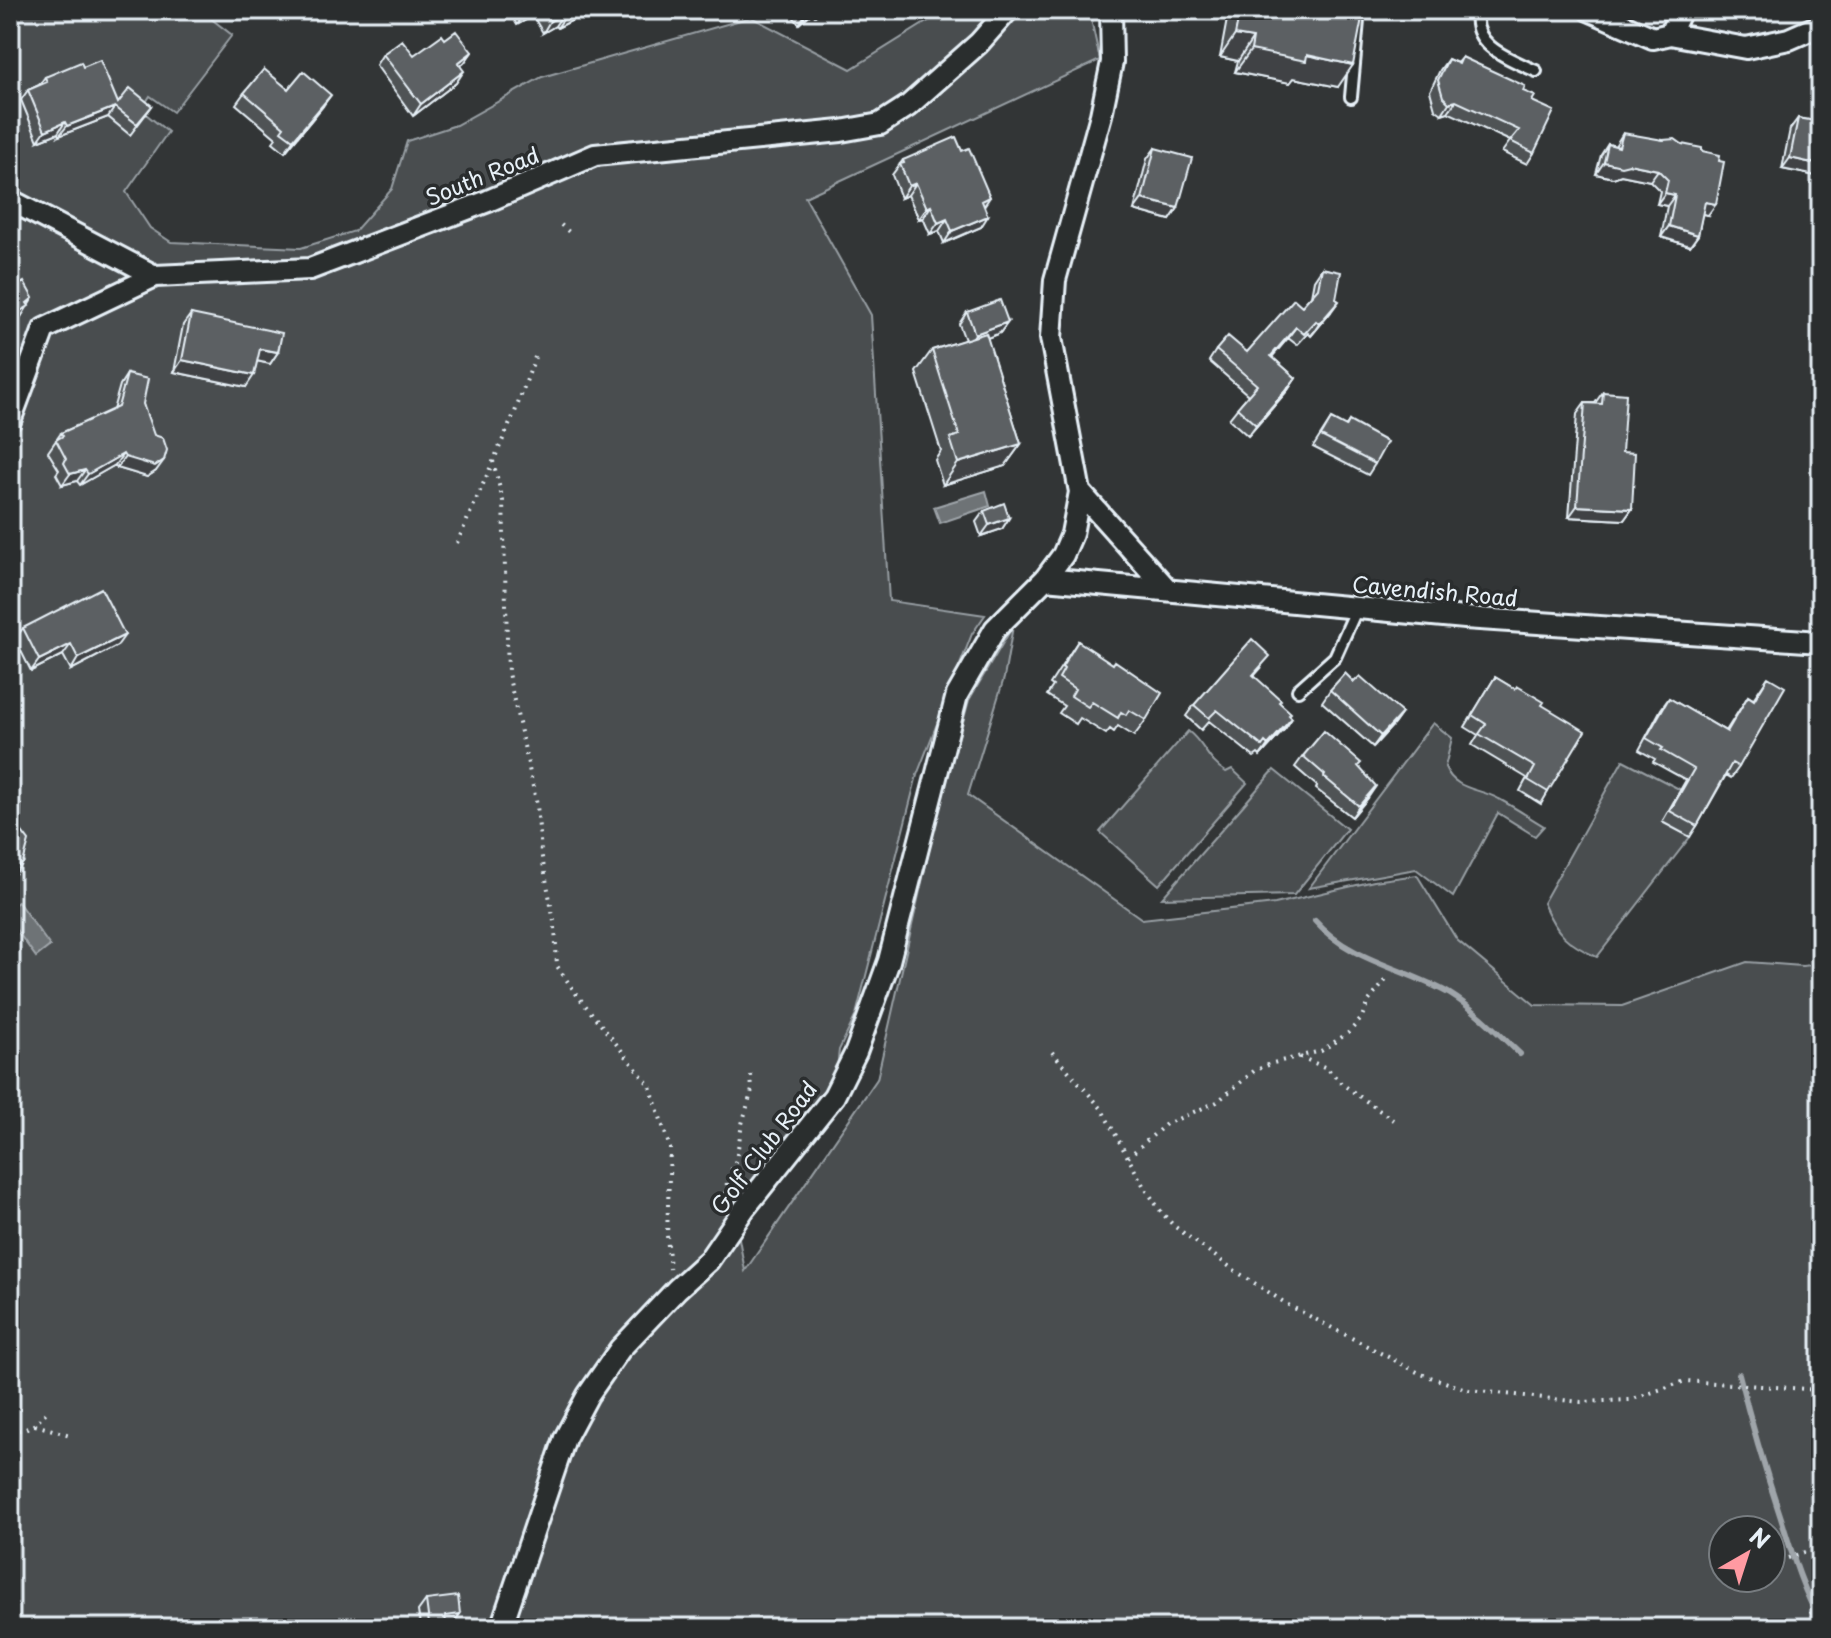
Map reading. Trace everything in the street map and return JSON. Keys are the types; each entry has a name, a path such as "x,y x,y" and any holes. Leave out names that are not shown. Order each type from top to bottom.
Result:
{"street":[{"name":"South Road","path":"10,421 44,329 155,276 310,269 488,201 595,155 841,131 880,124 908,106 979,43 1008,10"},
{"path":"1111,10 1112,62 1101,115 1055,280 1051,338 1080,492 1168,590"},
{"path":"1589,10 1653,38 1670,34 1746,48 1789,39 1821,25"},
{"path":"1670,34 1681,10"},
{"path":"10,200 155,276"},
{"name":"Golf Club Road","path":"501,1628 565,1438 588,1395 620,1349 709,1260 744,1209 834,1096 856,1052 889,961 957,695 995,629 1045,579 1063,555 1072,534 1080,492"},
{"name":"Cavendish Road","path":"1045,579 1465,618 1821,642"}],"lane":[{"path":"1351,97 1359,10"},
{"path":"1478,10 1477,27 1481,38 1503,55 1536,71"},
{"path":"1298,690 1335,657 1357,608"}],"path":[{"path":"561,225 569,232"},
{"path":"457,543 515,412 535,357"},
{"path":"493,461 503,501 508,673 537,805 541,852 555,927 557,966 654,1094 670,1148 667,1235 670,1273"},
{"path":"1128,1157 1166,1124 1217,1102 1254,1071 1321,1051 1348,1033 1361,1019 1368,1002 1386,980"},
{"path":"1052,1052 1101,1108 1162,1213 1174,1226 1290,1306 1421,1374 1456,1387 1512,1396 1594,1402 1630,1400 1685,1381 1821,1390"},
{"path":"1298,1056 1327,1068 1342,1084 1393,1120"},
{"path":"723,1242 726,1189 739,1149 742,1124 752,1090 751,1075"},
{"path":"10,1430 25,1431 48,1410"},
{"path":"35,1425 70,1435"},
{"path":"1788,1558 1805,1552"},
{"path":"1810,1614 1821,1608"}],"shaded area":[{"path":"10,10 200,10 232,35 173,112 150,96 141,110 168,132 126,192 150,228 171,242 301,248 355,231 392,189 407,141 456,125 542,77 751,17 851,69 946,10 1089,10 1100,60 805,197 871,315 889,601 985,615 972,634 917,775 856,1015 839,1050 834,1096 738,1233 745,1271 877,1079 937,816 969,700 1013,626 1004,678 968,795 1142,919 1275,904 1374,881 1417,875 1457,940 1535,1005 1622,1006 1747,962 1802,966 1821,964 1821,1628 10,1628"},
{"path":"986,491 990,506 940,523 934,507"},
{"path":"1433,723 1452,738 1445,767 1455,781 1492,795 1544,826 1535,836 1498,813 1453,897 1416,869 1309,888"},
{"path":"1188,731 1220,768 1226,772 1232,769 1247,783 1159,885 1100,832"},
{"path":"1623,760 1681,790 1663,822 1690,837 1597,957 1564,936 1543,903"},
{"path":"1274,770 1347,829 1294,895 1162,898"},
{"path":"18,902 50,946 36,957 10,921 10,908"}],"building":[{"path":"544,10 578,10 550,21"},
{"path":"1240,10 1350,12 1349,16 1362,18 1353,65 1307,55 1306,61 1251,50 1253,38 1235,35"},
{"path":"456,31 472,52 458,63 464,71 421,104 383,54 402,40 414,55 442,35 445,39"},
{"path":"1462,57 1525,86 1523,91 1535,96 1532,101 1554,111 1534,153 1510,141 1519,130 1456,101 1449,103 1443,97 1438,80 1448,59 1459,64"},
{"path":"100,60 118,103 130,88 152,106 137,124 115,107 67,126 65,122 45,131 28,90 47,82 45,77 81,62 83,67"},
{"path":"264,69 288,89 303,71 331,95 293,140 281,131 284,127 244,93"},
{"path":"1798,118 1821,122 1821,165 1790,158"},
{"path":"1623,133 1675,139 1720,155 1719,161 1724,162 1716,204 1705,202 1698,235 1669,226 1675,195 1665,193 1668,180 1658,170 1604,162 1608,144 1619,147"},
{"path":"956,137 962,151 969,148 990,197 982,201 988,216 952,231 947,219 938,223 931,206 927,208 916,183 909,186 900,164"},
{"path":"1155,148 1192,158 1178,208 1142,199"},
{"path":"1322,268 1341,272 1336,299 1339,301 1319,324 1316,321 1304,334 1296,327 1271,356 1296,378 1256,425 1237,408 1257,385 1216,350 1228,336 1247,352 1294,299 1302,306 1318,288"},
{"path":"24,282 33,298 27,303 29,306 10,317 10,291"},
{"path":"1000,300 1008,322 975,334 967,312"},
{"path":"191,314 282,333 278,352 260,349 254,375 182,360"},
{"path":"986,333 1021,444 958,463 950,438 959,435 932,350"},
{"path":"127,374 148,379 143,404 154,435 163,438 167,450 164,460 155,466 123,454 88,474 85,470 70,474 56,440 63,436 61,433 118,407"},
{"path":"1603,392 1626,394 1622,452 1635,453 1632,509 1577,506 1585,403 1602,404"},
{"path":"1331,419 1346,427 1349,421 1387,442 1375,464 1321,436"},
{"path":"1004,503 1009,518 989,525 984,511"},
{"path":"101,588 125,635 78,658 71,644 39,660 23,628"},
{"path":"1252,639 1270,656 1253,675 1281,700 1279,702 1292,718 1268,745 1265,742 1262,746 1217,710 1209,718 1194,705"},
{"path":"1078,641 1113,664 1115,661 1162,693 1146,720 1129,710 1126,715 1121,712 1118,718 1092,702 1088,707 1071,696 1075,689 1059,678"},
{"path":"1345,673 1354,682 1360,676 1402,713 1381,736 1330,690"},
{"path":"1495,677 1544,702 1542,705 1585,731 1548,792 1528,780 1535,767 1479,734 1486,724 1472,715"},
{"path":"1768,677 1785,687 1739,767 1732,763 1697,826 1670,811 1694,769 1646,738 1669,698 1727,732 1748,696 1754,700"},
{"path":"1324,731 1361,763 1358,766 1376,786 1359,806 1303,756"},
{"path":"10,804 21,805 20,829 29,841 23,863 10,869"},
{"path":"458,1596 460,1614 445,1616 447,1628 399,1628 429,1624 426,1600"}],"waterway":[{"path":"1315,921 1329,935 1361,955 1433,985 1460,1000 1520,1054"},
{"path":"1739,1374 1793,1558 1821,1622"}]}
